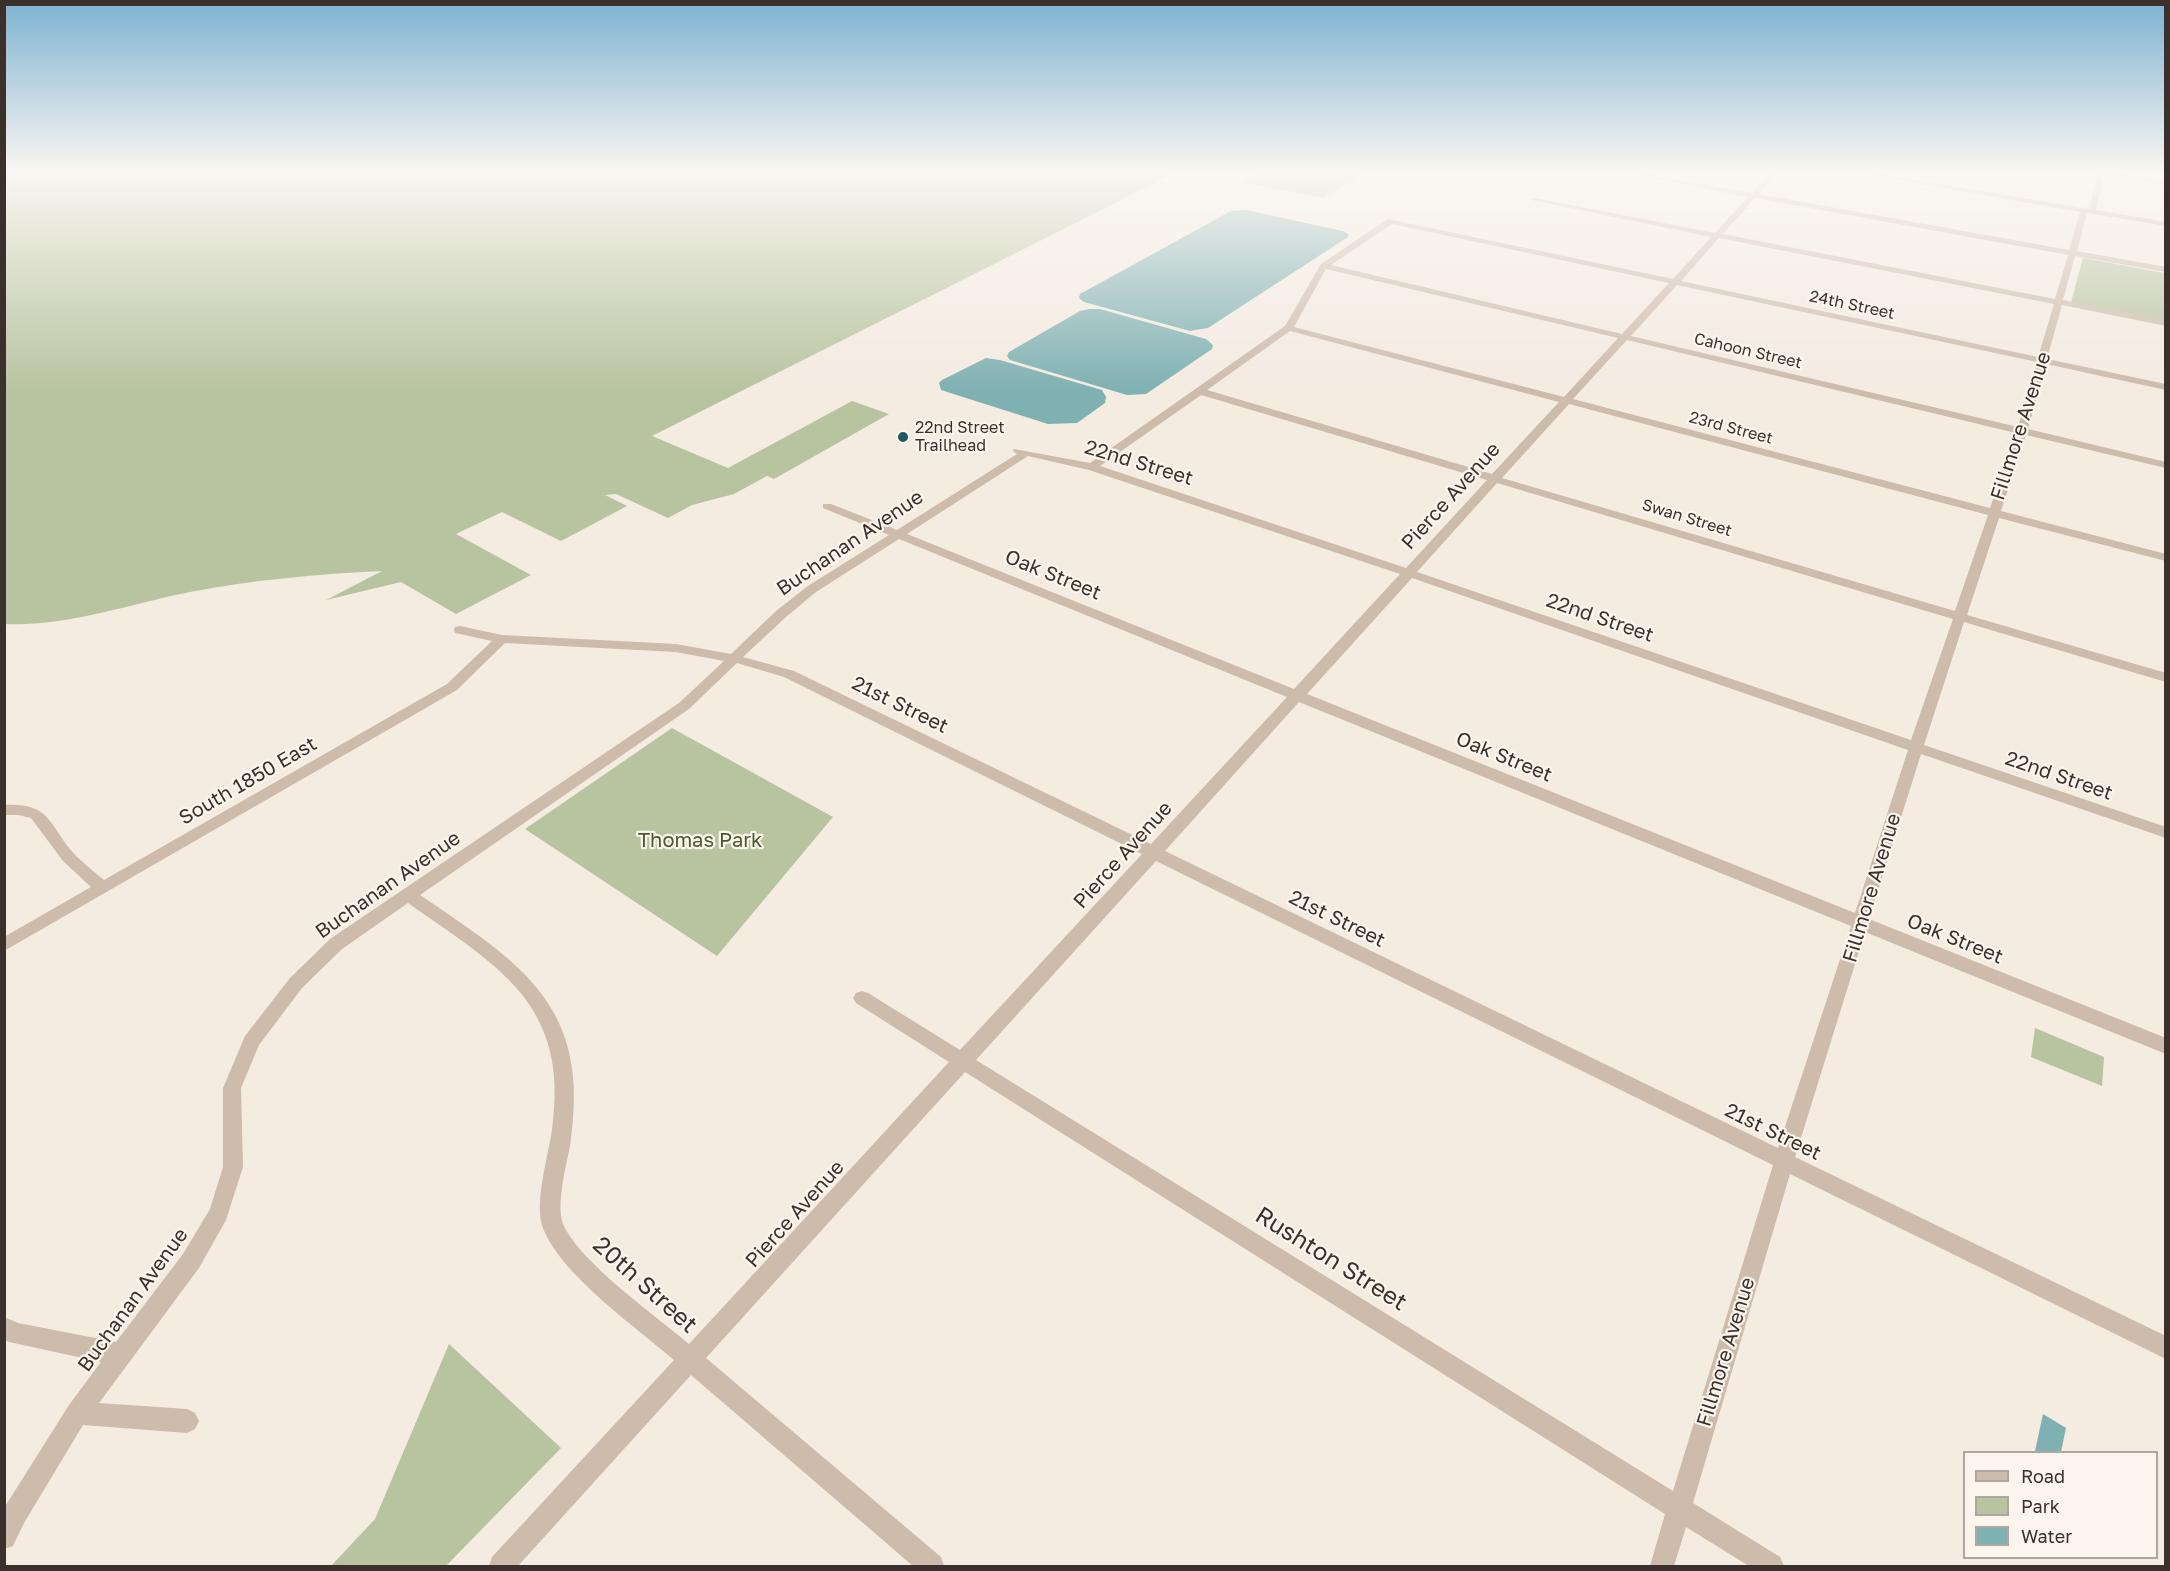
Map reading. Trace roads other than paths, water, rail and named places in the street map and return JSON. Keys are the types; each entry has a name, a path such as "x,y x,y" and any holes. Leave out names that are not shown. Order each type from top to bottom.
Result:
{"street":[{"name":"24th Street","path":"1324,266 1356,244"},
{"name":"24th Street","path":"1500,244 2166,387"},
{"name":"Pierce Avenue","path":"501,1566 1709,244"},
{"path":"1760,244 2166,322"},
{"path":"2023,244 2166,270"},
{"name":"Fillmore Avenue","path":"1662,1566 1784,1161 1916,747 2022,431 2075,244"},
{"path":"1092,467 1289,328 1324,266"},
{"name":"Cahoon Street","path":"1324,266 2166,465"},
{"name":"23rd Street","path":"1289,328 2166,558"},
{"name":"Swan Street","path":"1199,391 2166,678"},
{"name":"22nd Street","path":"1022,452 1092,467 1409,573 2166,833"},
{"name":"Buchanan Avenue","path":"4,1537 15,1514 77,1413 119,1354 191,1261 219,1213 233,1167 232,1088 251,1041 296,983 336,944 684,706 781,614 812,590 1022,452"},
{"name":"Oak Street","path":"827,506 2166,1046"},
{"name":"21st Street","path":"460,630 501,639 676,648 736,659 789,674 2166,1348"},
{"name":"South 1850 East","path":"4,945 452,687 501,639"},
{"path":"4,810 26,808 43,819 65,854 103,888"},
{"name":"20th Street","path":"408,895 501,962 532,993 554,1033 566,1071 565,1115 553,1182 552,1225 578,1264 932,1566"},
{"name":"Rushton Street","path":"862,998 1771,1566"},
{"path":"4,1328 17,1334 119,1354"},
{"path":"77,1413 187,1421"}],"water":[{"path":"1170,244 1337,244 1208,328 1190,331 1084,302 1079,298 1080,294"},
{"path":"1100,309 1206,339 1213,345 1212,349 1146,394 1127,395 1010,360 1007,356 1009,352 1080,311"},
{"path":"986,358 1102,390 1106,397 1105,403 1077,423 1048,424 941,390 939,383 942,380"},
{"path":"2043,1414 2066,1428 2061,1451 2035,1451"}],"place":[{"name":"22nd Street Trailhead","path":"903,437"}],"park label":[{"name":"Thomas Park","path":"700,841"}]}
